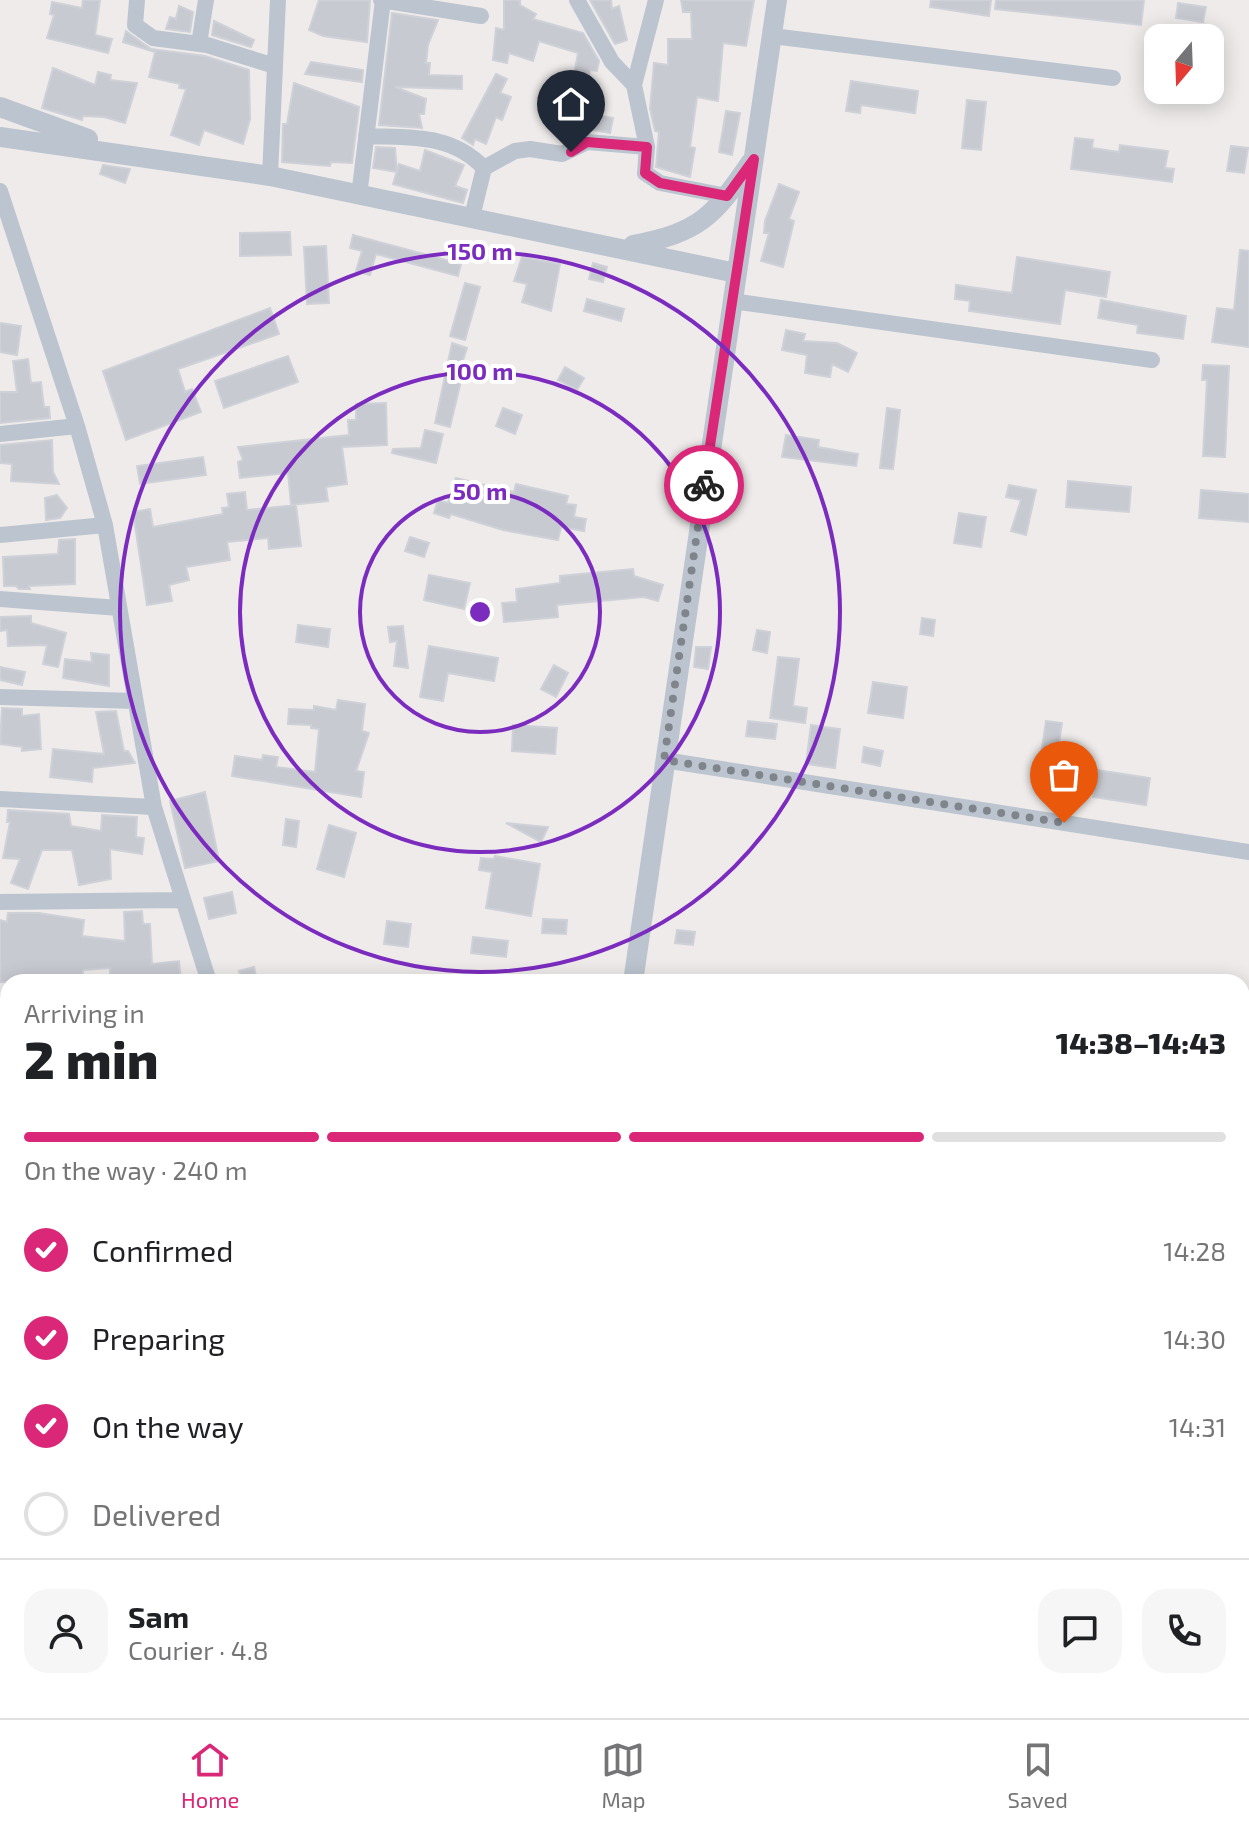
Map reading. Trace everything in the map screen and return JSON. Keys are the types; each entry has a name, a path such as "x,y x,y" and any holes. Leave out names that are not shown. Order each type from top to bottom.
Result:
{"street":[{"path":"137,0 135,25 153,38 199,44 275,66"},
{"path":"199,44 206,0"},
{"path":"270,176 278,0"},
{"path":"359,196 382,0 481,16"},
{"path":"577,0 612,62 634,85"},
{"path":"656,0 634,85 647,147 645,173 660,183 727,196"},
{"path":"634,974 777,0"},
{"path":"772,36 1113,78"},
{"path":"0,107 137,154"},
{"path":"366,136 441,140 470,153 484,168"},
{"path":"0,137 137,154 270,176 623,246 736,273"},
{"path":"472,217 484,168 515,151 530,149 562,154 587,142 647,147"},
{"path":"623,246 672,238 696,226 727,196 754,159"},
{"path":"0,191 77,426 105,525 154,807 206,974"},
{"path":"732,301 1152,360"},
{"path":"0,434 77,426"},
{"path":"0,535 105,525"},
{"path":"0,599 119,608"},
{"path":"0,697 135,701"},
{"path":"664,760 1249,852"},
{"path":"0,799 154,807"},
{"path":"0,902 183,900"}],"building":[{"path":"83,0 100,0 95,35 112,39 108,53 47,38 54,15 50,14 52,2 82,8"},
{"path":"319,0 370,0 367,42 323,36 309,30"},
{"path":"504,0 520,0 520,5 536,14 533,19 583,33 599,61 597,71 590,70 582,112 613,118 610,133 554,123 555,119 546,116 551,103 568,108 578,53 539,41 533,61 509,53 507,63 493,60 496,28 504,30"},
{"path":"590,0 611,0 612,9 619,6 627,40 615,44"},
{"path":"681,0 754,0 746,46 723,43 718,101 697,97 690,147 695,148 690,177 656,167 659,132 655,131 650,109 654,63 668,65 668,39 692,39 691,12 683,12"},
{"path":"931,0 991,0 989,16 930,7"},
{"path":"996,0 1144,0 1141,25 995,9"},
{"path":"1178,3 1206,7 1203,22 1176,18"},
{"path":"179,6 193,12 190,32 166,29 170,17 176,19"},
{"path":"392,13 438,20 428,45 426,63 430,63 429,75 462,76 462,89 395,87 426,99 424,114 419,114 422,128 379,125"},
{"path":"214,21 254,40 251,47 212,35"},
{"path":"126,31 151,49 205,56 249,70 250,119 243,144 204,130 199,145 171,135 186,89 179,88 180,84 149,77 155,52 123,42"},
{"path":"311,62 363,70 362,82 305,74"},
{"path":"53,68 95,85 98,72 111,75 110,80 137,83 125,123 104,117 83,116 82,120 42,108"},
{"path":"496,74 507,79 500,93 511,97 502,120 496,117 486,144 475,139 473,145 462,138"},
{"path":"851,81 918,91 915,113 861,105 860,113 846,111"},
{"path":"294,83 359,107 352,163 331,162 330,166 282,162 283,124 287,124"},
{"path":"967,100 986,102 981,150 962,148"},
{"path":"726,111 740,113 732,155 719,152"},
{"path":"1075,138 1093,140 1092,148 1119,152 1120,145 1168,151 1165,168 1174,169 1172,182 1071,169"},
{"path":"1231,146 1248,148 1244,173 1227,171"},
{"path":"376,147 395,148 397,172 373,168"},
{"path":"425,150 464,165 455,186 467,190 463,203 393,184 399,164 420,171"},
{"path":"103,165 130,169 125,183 100,174"},
{"path":"779,184 799,192 789,219 794,221 783,267 761,261 769,233 764,233 765,221"},
{"path":"290,232 291,255 240,256 240,233"},
{"path":"353,235 461,264 458,276 376,254 370,275 356,271 362,251 350,248"},
{"path":"326,246 329,303 307,304 304,247"},
{"path":"1240,250 1249,251 1249,347 1212,342 1217,308 1234,310"},
{"path":"522,257 560,264 551,311 522,302 527,284 514,281"},
{"path":"1017,257 1110,272 1106,297 1065,290 1060,324 969,311 970,301 955,299 956,285 1012,293"},
{"path":"593,263 607,267 603,282 589,279"},
{"path":"465,283 480,287 465,340 450,336"},
{"path":"587,299 624,309 621,321 584,311"},
{"path":"1101,300 1186,316 1183,339 1137,333 1138,325 1098,318"},
{"path":"270,308 279,334 178,369 185,392 192,389 201,412 126,440 103,371"},
{"path":"0,323 21,326 17,355 0,352"},
{"path":"786,330 805,334 803,341 837,343 857,353 848,372 832,364 830,377 805,373 807,355 782,350"},
{"path":"452,343 467,348 458,376 462,377 450,427 435,423"},
{"path":"288,356 298,382 224,408 215,381"},
{"path":"28,359 31,383 41,382 44,407 49,407 50,418 0,423 0,392 17,392 13,361"},
{"path":"1203,365 1229,366 1225,457 1203,456 1207,380 1202,380"},
{"path":"565,367 584,378 577,390 558,380"},
{"path":"386,403 387,445 342,447 347,484 326,487 328,501 291,505 288,473 240,478 238,462 243,460 238,447 349,435 348,420 356,420 356,404"},
{"path":"503,408 522,415 515,434 496,426"},
{"path":"887,408 900,410 893,469 880,468"},
{"path":"425,430 443,434 436,463 392,453 393,449 421,448"},
{"path":"786,435 819,440 818,447 858,454 856,466 782,457"},
{"path":"52,440 53,472 59,484 11,481 12,464 0,463 0,445"},
{"path":"203,457 206,475 140,484 137,466"},
{"path":"456,478 514,492 516,484 568,496 566,504 576,505 574,517 586,519 584,531 561,527 558,540 503,530 451,514 449,518 434,513 438,500 448,503"},
{"path":"1068,481 1131,487 1129,512 1066,507"},
{"path":"1009,485 1036,490 1026,535 1011,531 1021,500 1006,497"},
{"path":"1201,490 1249,494 1249,522 1199,518"},
{"path":"245,492 247,510 296,505 301,546 269,549 268,538 227,542 230,560 186,567 189,580 169,585 172,601 147,605 133,512 150,509 153,527 223,514 222,508 229,507 227,494"},
{"path":"57,495 67,508 60,518 46,520 45,498"},
{"path":"959,513 986,517 981,547 954,543"},
{"path":"410,537 429,543 424,557 405,551"},
{"path":"75,539 75,584 29,586 30,589 4,586 3,557 58,554 59,540"},
{"path":"633,569 634,576 663,585 658,601 644,597 557,605 558,617 504,622 502,603 517,602 516,589 560,583 560,576"},
{"path":"429,575 470,583 464,609 424,600"},
{"path":"31,616 31,623 66,633 58,667 43,664 47,645 8,646 7,630 0,631 0,617"},
{"path":"922,618 935,620 933,636 920,634"},
{"path":"298,625 330,629 328,647 296,642"},
{"path":"403,626 408,668 394,666 397,641 390,642 388,627"},
{"path":"757,630 770,632 767,653 753,650"},
{"path":"429,646 498,658 494,681 448,673 443,701 420,697"},
{"path":"696,647 711,647 708,669 694,667"},
{"path":"91,653 109,655 109,686 63,678 65,659 92,662"},
{"path":"778,657 799,659 793,706 807,708 805,723 770,718"},
{"path":"554,665 568,673 556,697 541,689"},
{"path":"0,667 25,672 22,685 0,680"},
{"path":"873,682 907,687 903,718 868,713"},
{"path":"338,700 365,704 362,731 369,733 356,771 364,772 361,797 232,776 235,756 262,760 263,755 278,757 276,767 315,772 319,729 311,728 311,725 288,724 289,709 314,710 314,706 336,710"},
{"path":"2,708 22,709 22,716 39,714 41,749 22,751 22,747 0,744"},
{"path":"116,711 124,751 128,751 135,763 93,768 92,782 50,777 53,749 104,754 96,712"},
{"path":"748,721 777,724 775,739 746,736"},
{"path":"1046,721 1062,723 1057,757 1041,754"},
{"path":"513,725 557,728 555,754 512,751"},
{"path":"811,725 840,729 835,768 806,764"},
{"path":"864,747 883,751 880,766 862,762"},
{"path":"1097,770 1150,778 1146,805 1093,797"},
{"path":"205,792 219,861 185,868 170,801"},
{"path":"8,810 69,814 71,826 101,831 102,815 137,817 136,837 144,838 142,854 110,849 111,879 79,885 72,850 42,850 28,889 11,883 20,859 3,858 10,822 7,822"},
{"path":"286,819 299,821 296,847 283,845"},
{"path":"506,823 548,827 541,842"},
{"path":"329,825 356,833 344,877 317,869"},
{"path":"495,856 540,864 531,916 486,908 492,872 479,870 481,858 494,859"},
{"path":"232,892 236,913 209,919 204,898"},
{"path":"142,911 143,924 150,924 152,964 179,961 180,974 110,974 110,968 83,970 83,974 0,974 0,920 7,922 8,913 39,913 84,920 82,936 125,941 124,912"},
{"path":"543,919 567,920 566,934 542,933"},
{"path":"387,921 411,924 408,947 384,944"},
{"path":"677,930 695,932 693,945 675,943"},
{"path":"473,937 508,941 506,957 471,953"},
{"path":"254,967 255,974 240,974 239,971"}],"way so far":[{"path":"704,485 664,760 1064,823"}],"route":[{"path":"571,152 587,142 647,147 645,173 660,183 727,196 754,159 704,485"}]}
